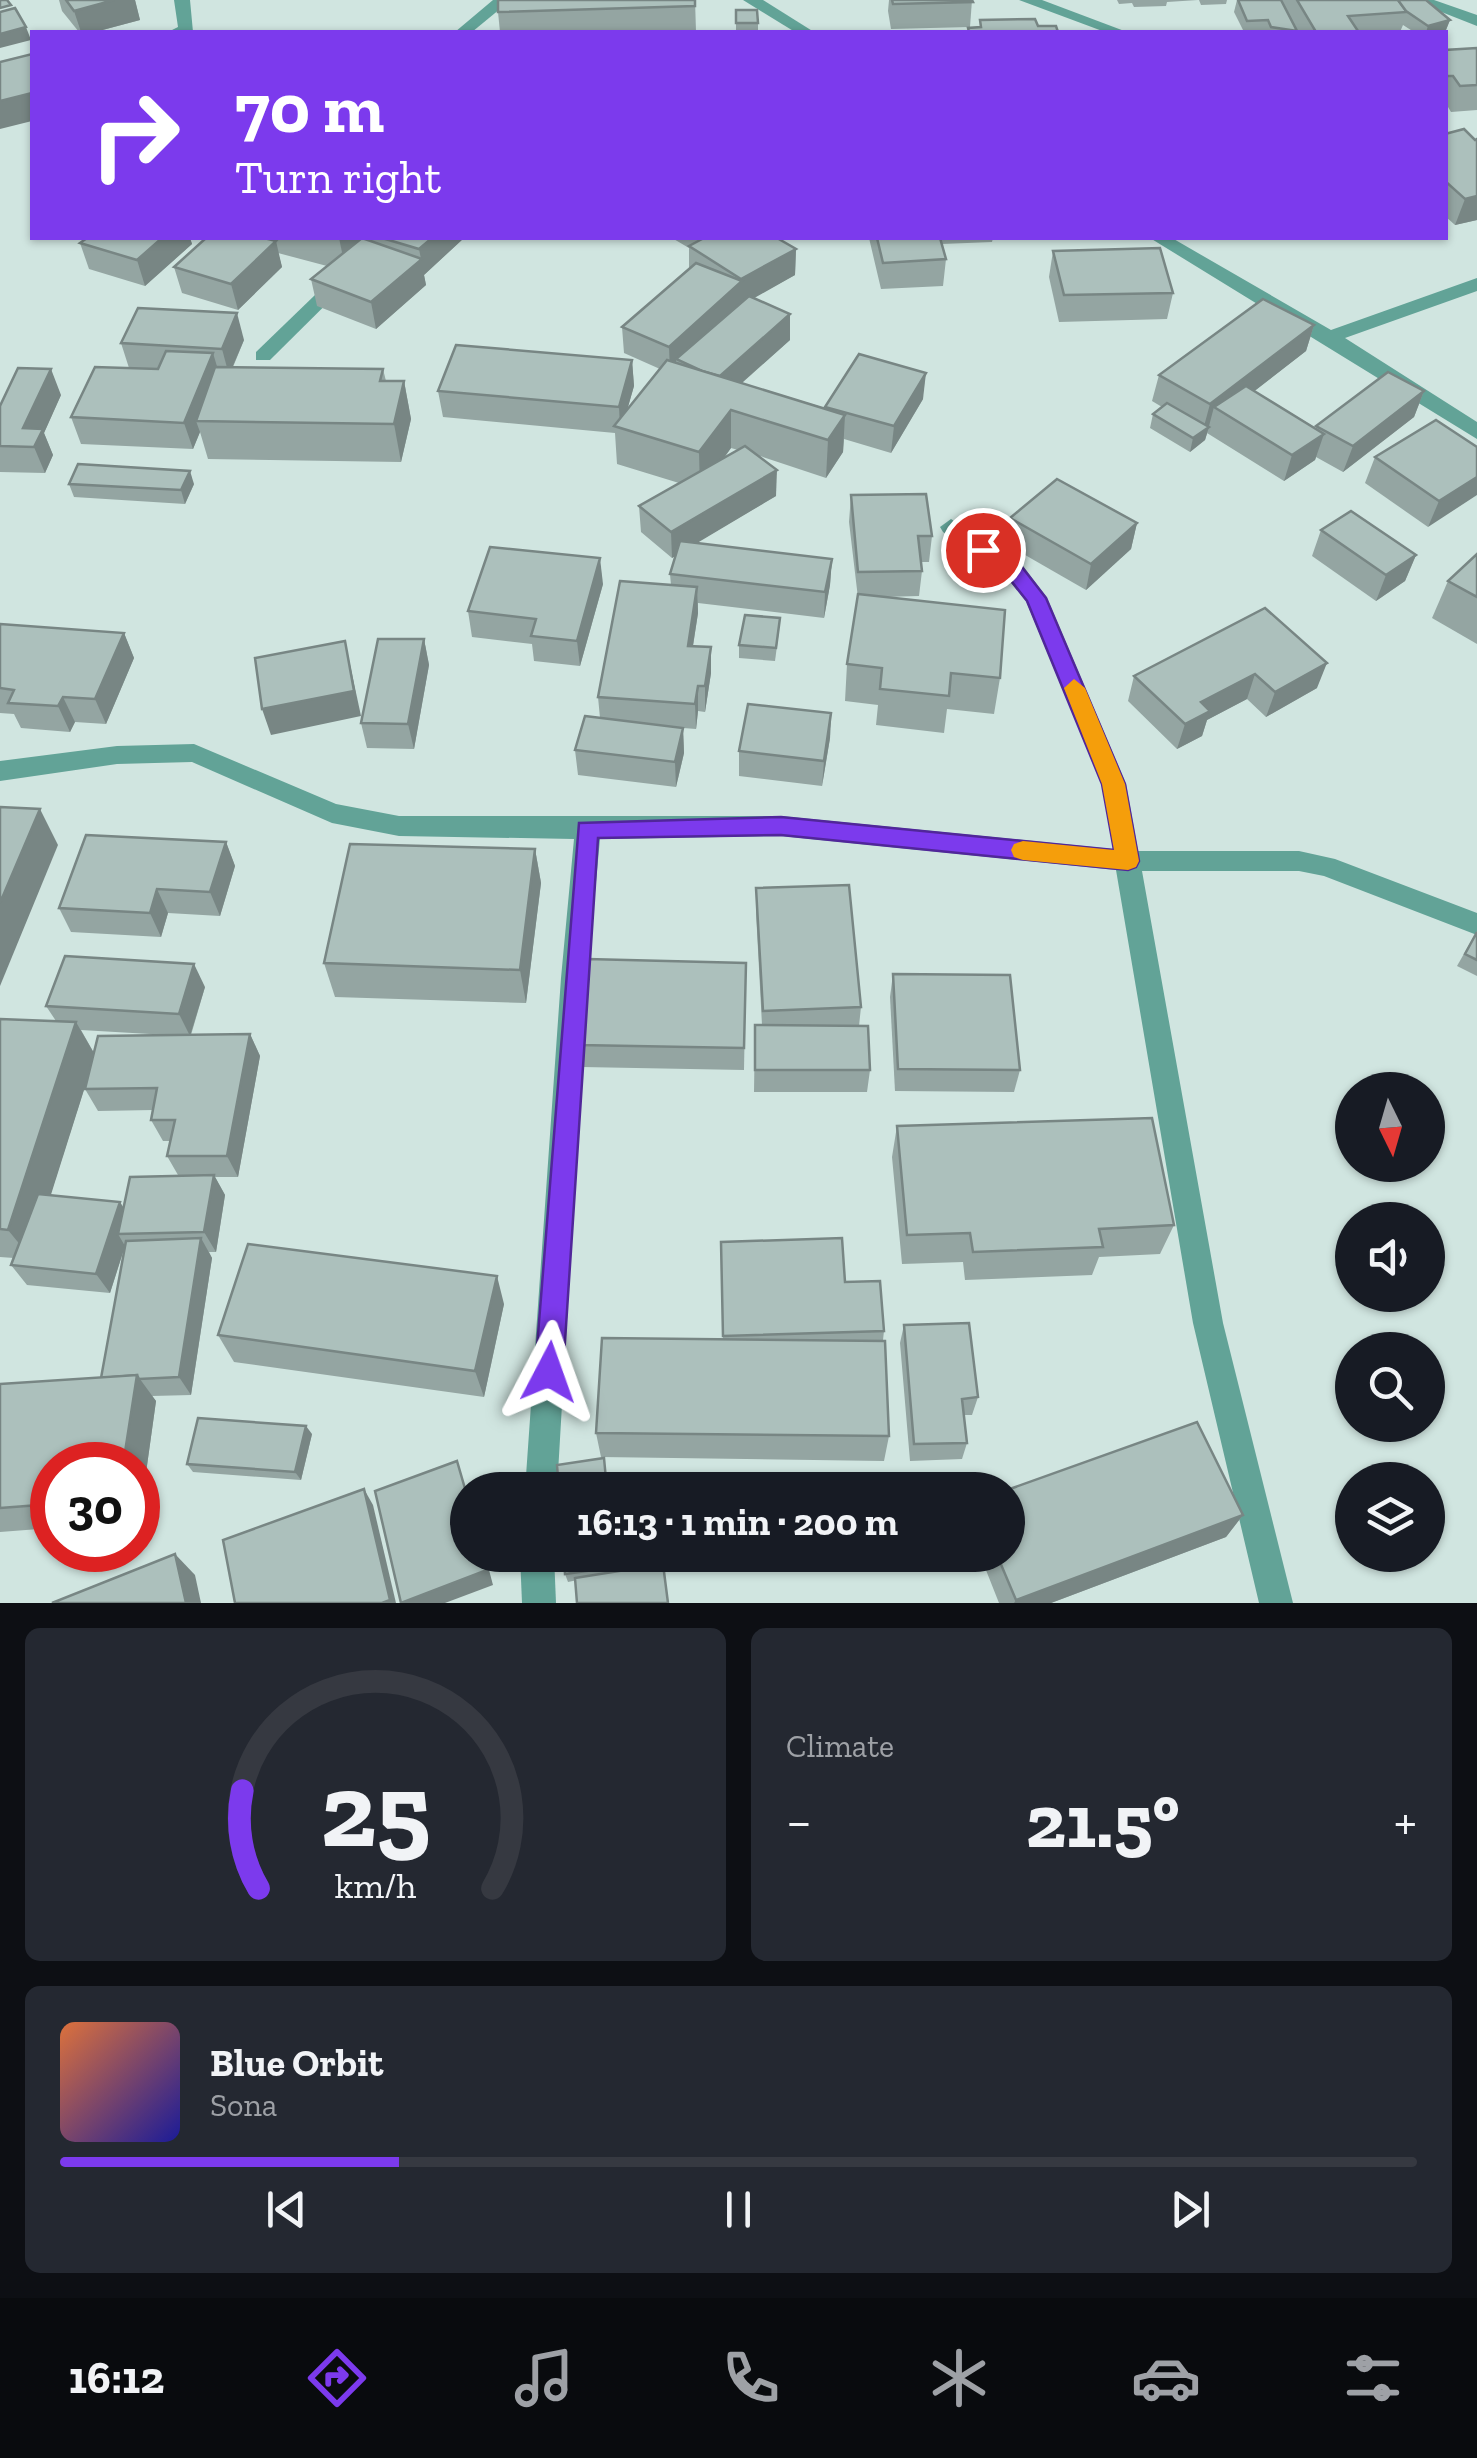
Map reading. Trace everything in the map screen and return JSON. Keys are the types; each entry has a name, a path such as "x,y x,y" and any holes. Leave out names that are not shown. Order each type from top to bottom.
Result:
{"street":[{"path":"182,0 187,30"},
{"path":"466,30 503,0"},
{"path":"750,0 802,30"},
{"path":"1027,0 1113,30"},
{"path":"1418,0 1477,22"},
{"path":"263,356 382,240"},
{"path":"1161,240 1329,336 1477,432"},
{"path":"1329,336 1477,284"},
{"path":"951,527 1015,572 1036,598 1114,784 1208,1324 1276,1603"},
{"path":"0,771 118,755 194,753 354,820 398,826 781,826 1128,861 1300,861 1326,866 1477,924"},
{"path":"543,1472 574,978 588,829"},
{"path":"538,1572 539,1603"}],"building":[{"path":"66,0 114,0 74,11"},
{"path":"498,0 695,0 695,6 498,12"},
{"path":"892,0 972,0 973,2 893,4"},
{"path":"1238,0 1281,0 1296,30 1271,27 1268,20 1247,21"},
{"path":"1297,0 1398,0 1407,12 1348,16 1357,30 1315,30"},
{"path":"1398,0 1426,0 1450,20 1428,26 1406,11"},
{"path":"15,8 26,27 0,34 0,12"},
{"path":"736,10 757,10 758,23 736,23"},
{"path":"1035,19 1038,26 1056,26 1057,30 968,30 981,27 980,20"},
{"path":"1477,48 1477,85 1460,86 1453,76 1448,76 1448,50"},
{"path":"30,54 30,94 0,101 0,62"},
{"path":"1464,129 1477,139 1477,196 1465,199 1448,184 1448,133"},
{"path":"84,240 160,240 137,260 80,243"},
{"path":"204,240 276,241 231,284 174,267"},
{"path":"360,240 422,259 371,302 311,279"},
{"path":"389,240 430,240 419,249"},
{"path":"700,240 780,240 796,249 741,279 689,246"},
{"path":"877,240 941,240 946,259 883,263"},
{"path":"1160,248 1173,293 1064,295 1053,251"},
{"path":"696,263 742,281 669,347 622,327"},
{"path":"749,296 790,314 720,376 676,359"},
{"path":"1263,299 1314,325 1210,404 1159,375"},
{"path":"138,308 237,313 222,349 121,343"},
{"path":"456,345 632,360 619,407 438,391"},
{"path":"166,351 213,353 184,423 71,417 95,367 158,369"},
{"path":"859,354 926,373 894,426 825,407"},
{"path":"667,360 845,415 828,440 731,410 699,452 614,426"},
{"path":"215,367 383,369 380,381 404,381 394,424 196,421"},
{"path":"18,368 51,369 23,428 43,429 34,447 0,446 0,406"},
{"path":"1388,372 1424,391 1353,446 1316,426"},
{"path":"1246,386 1324,434 1292,455 1214,407"},
{"path":"1167,403 1209,427 1193,438 1153,414"},
{"path":"1436,420 1477,447 1477,477 1439,501 1375,457"},
{"path":"745,446 777,470 671,532 639,506"},
{"path":"78,464 190,471 181,490 69,484"},
{"path":"1057,479 1137,523 1091,564 1010,518"},
{"path":"926,494 932,536 918,536 922,571 858,572 851,495"},
{"path":"1351,511 1416,555 1386,575 1321,530"},
{"path":"680,541 832,559 825,592 670,574"},
{"path":"490,547 600,558 577,641 531,636 536,619 468,611"},
{"path":"1477,554 1477,597 1448,581"},
{"path":"620,581 697,587 688,646 711,647 705,686 698,686 695,704 598,697"},
{"path":"858,594 1005,610 1000,678 951,673 949,696 880,689 882,668 847,664"},
{"path":"1265,608 1327,663 1275,692 1255,674 1201,702 1210,711 1185,724 1134,676"},
{"path":"745,615 780,618 776,648 739,645"},
{"path":"0,624 124,633 95,699 63,697 58,706 8,703 14,690 0,688"},
{"path":"378,639 424,639 408,724 361,723"},
{"path":"345,641 354,691 262,709 255,658"},
{"path":"748,704 831,713 824,761 739,751"},
{"path":"585,716 683,728 675,762 575,750"},
{"path":"0,807 40,809 0,903"},
{"path":"86,835 226,842 210,892 157,889 150,913 59,908"},
{"path":"350,844 535,849 520,970 324,963"},
{"path":"849,885 861,1007 763,1011 756,888"},
{"path":"1477,932 1477,960 1465,954"},
{"path":"65,956 194,964 179,1014 46,1006"},
{"path":"587,959 746,963 744,1048 579,1045"},
{"path":"893,974 1010,975 1020,1070 898,1069"},
{"path":"0,1019 76,1022 8,1230 0,1229"},
{"path":"755,1025 868,1026 870,1070 755,1070"},
{"path":"250,1034 227,1156 167,1156 175,1120 151,1120 157,1088 85,1089 98,1036"},
{"path":"1152,1118 1174,1225 1099,1229 1103,1247 973,1252 970,1233 907,1235 897,1126"},
{"path":"214,1175 204,1232 118,1234 130,1177"},
{"path":"38,1194 120,1202 96,1274 11,1265"},
{"path":"201,1238 179,1377 101,1378 126,1241"},
{"path":"842,1238 845,1282 880,1281 884,1331 723,1336 721,1242"},
{"path":"248,1244 497,1276 475,1371 218,1335"},
{"path":"969,1323 978,1397 962,1399 967,1443 914,1444 904,1325"},
{"path":"602,1338 885,1341 889,1436 596,1433"},
{"path":"137,1375 127,1442 30,1442 30,1506 0,1508 0,1384"},
{"path":"198,1418 306,1426 295,1472 187,1464"},
{"path":"1197,1422 1243,1515 1016,1600 1004,1572 1025,1572 1025,1484"},
{"path":"604,1458 605,1472 558,1472 557,1465"},
{"path":"457,1461 460,1472 450,1472 450,1572 482,1572 401,1603 375,1491"},
{"path":"364,1489 390,1600 235,1603 223,1540"},
{"path":"175,1554 186,1603 52,1603 130,1572 160,1572 160,1560"},
{"path":"613,1572 664,1572 668,1603 577,1603 575,1578"}],"slow traffic":[{"path":"1023,850 1128,861 1114,784 1074,688"}],"route":[{"path":"549,1372 574,978 588,829 781,826 1128,861 1114,784 1036,598 1015,572 983,550"}]}
